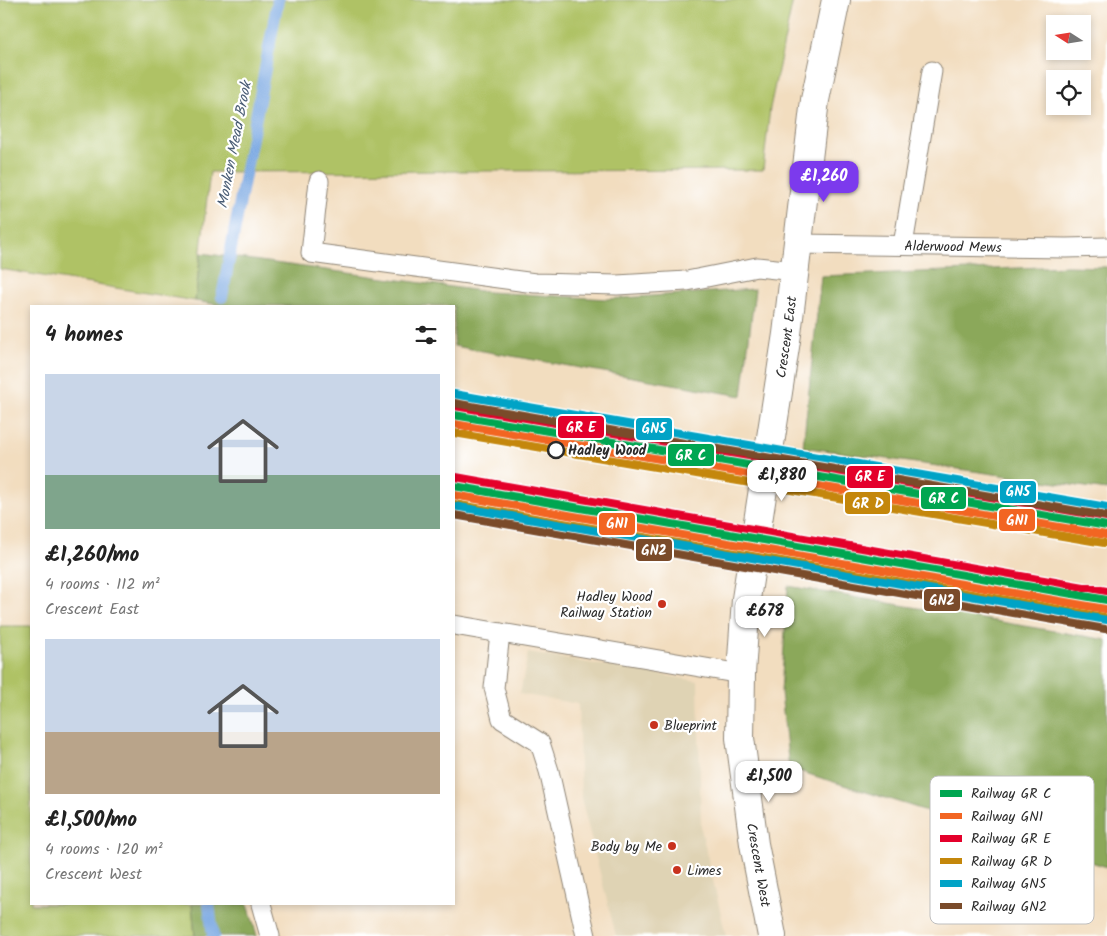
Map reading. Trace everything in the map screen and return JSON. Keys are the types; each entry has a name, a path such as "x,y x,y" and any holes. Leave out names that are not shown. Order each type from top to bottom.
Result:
{"street":[{"name":"Crescent East","path":"741,674 746,600 778,399 816,100 836,0"},
{"name":"Crescent West","path":"741,674 740,738 745,782 754,844 772,936"}],"lane":[{"path":"903,245 932,71"},
{"path":"319,181 311,253 535,284 618,285 687,281 757,267 795,271"},
{"name":"Alderwood Mews","path":"798,244 1107,247"},
{"path":"455,625 741,674"},
{"path":"500,633 494,688 502,719 540,743 586,936"},
{"path":"261,905 270,936"}],"shaded area":[{"path":"528,653 698,681 701,829 726,936 616,936 581,798 578,704 520,694"}],"green space":[{"path":"0,0 793,0 770,108 763,170 210,172 195,301 0,269"},
{"path":"201,253 488,292 608,299 755,289 742,396 455,346 455,305 220,305 195,301"},
{"path":"1067,266 1107,267 1107,490 803,447 821,276"},
{"path":"788,586 1107,640 1107,867 1094,863 1094,776 930,776 930,812 789,768 781,692"},
{"path":"0,626 30,626 30,905 192,905 195,936 0,936"},
{"path":"192,905 248,905 257,936 195,936"}],"waterway":[{"name":"Monken Mead Brook","path":"222,297 278,0"},
{"name":"Monken Mead Brook","path":"209,905 213,936"}],"transit line":[{"path":"455,406 1107,517"},
{"path":"455,415 1107,526"},
{"path":"455,433 1104,543"},
{"path":"456,477 1107,591"},
{"path":"455,486 1107,600"},
{"path":"455,504 1104,617"}],"rail line":[{"name":"GN5","path":"455,394 1107,507"},
{"name":"GN2","path":"455,403 1106,516"},
{"name":"GN1","path":"455,424 1106,535"},
{"name":"GN1","path":"455,495 1105,609"},
{"name":"GN5","path":"455,506 1107,620"},
{"name":"GN2","path":"455,515 1105,629"}],"place":[{"name":"Hadley Wood","path":"556,450"},
{"name":"Hadley Wood Railway Station","path":"662,604"},
{"name":"Blueprint","path":"654,725"},
{"name":"Body by Me","path":"672,846"},
{"name":"Limes","path":"677,870"}]}
